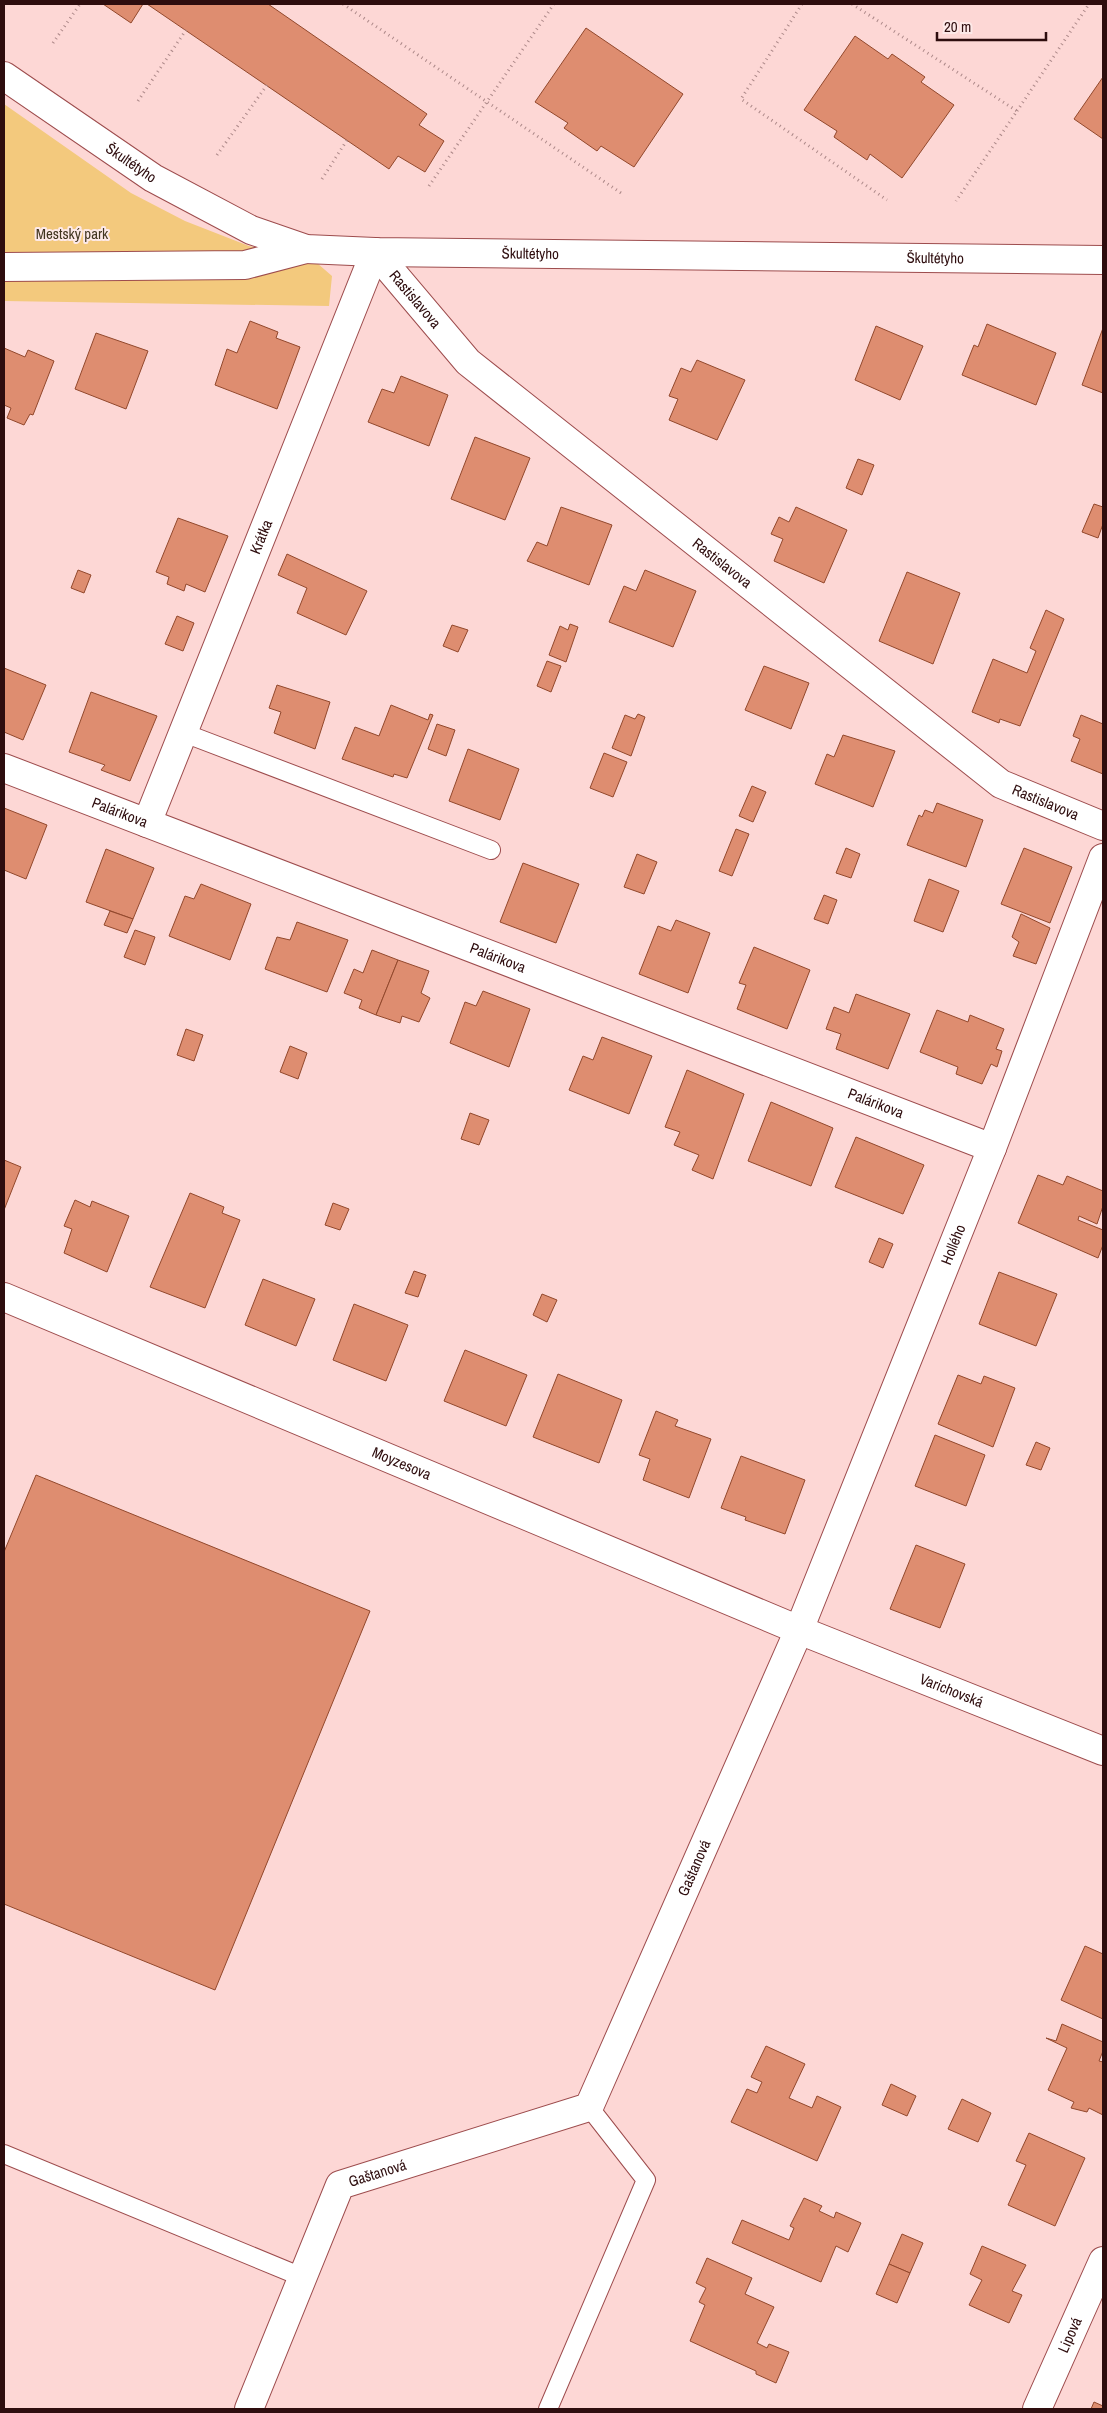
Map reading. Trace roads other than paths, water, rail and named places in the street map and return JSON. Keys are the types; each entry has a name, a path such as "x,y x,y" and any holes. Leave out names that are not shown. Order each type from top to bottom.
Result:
{"street":[{"name":"Škultétyho","path":"4,76 153,178 251,230 306,249 375,252 1103,260"},
{"path":"4,267 245,265 306,249"},
{"name":"Krátka","path":"147,824 375,252"},
{"name":"Rastislavova","path":"375,252 468,362 994,778 1002,784 1103,826"},
{"name":"Palárikova","path":"4,768 992,1148"},
{"name":"Hollého","path":"799,1630 992,1148 1103,858"},
{"name":"Moyzesova","path":"4,1297 799,1630"},
{"name":"Varichovská","path":"799,1630 1103,1751"},
{"name":"Gaštanová","path":"249,2409 340,2185 589,2107 799,1630"},
{"name":"Lipová","path":"1037,2409 1103,2261"}],"lane":[{"path":"184,732 491,850"},
{"path":"548,2409 646,2180 589,2107"},
{"path":"4,2154 302,2278"}],"park label":[{"name":"Mestský park","path":"72,234"}]}
